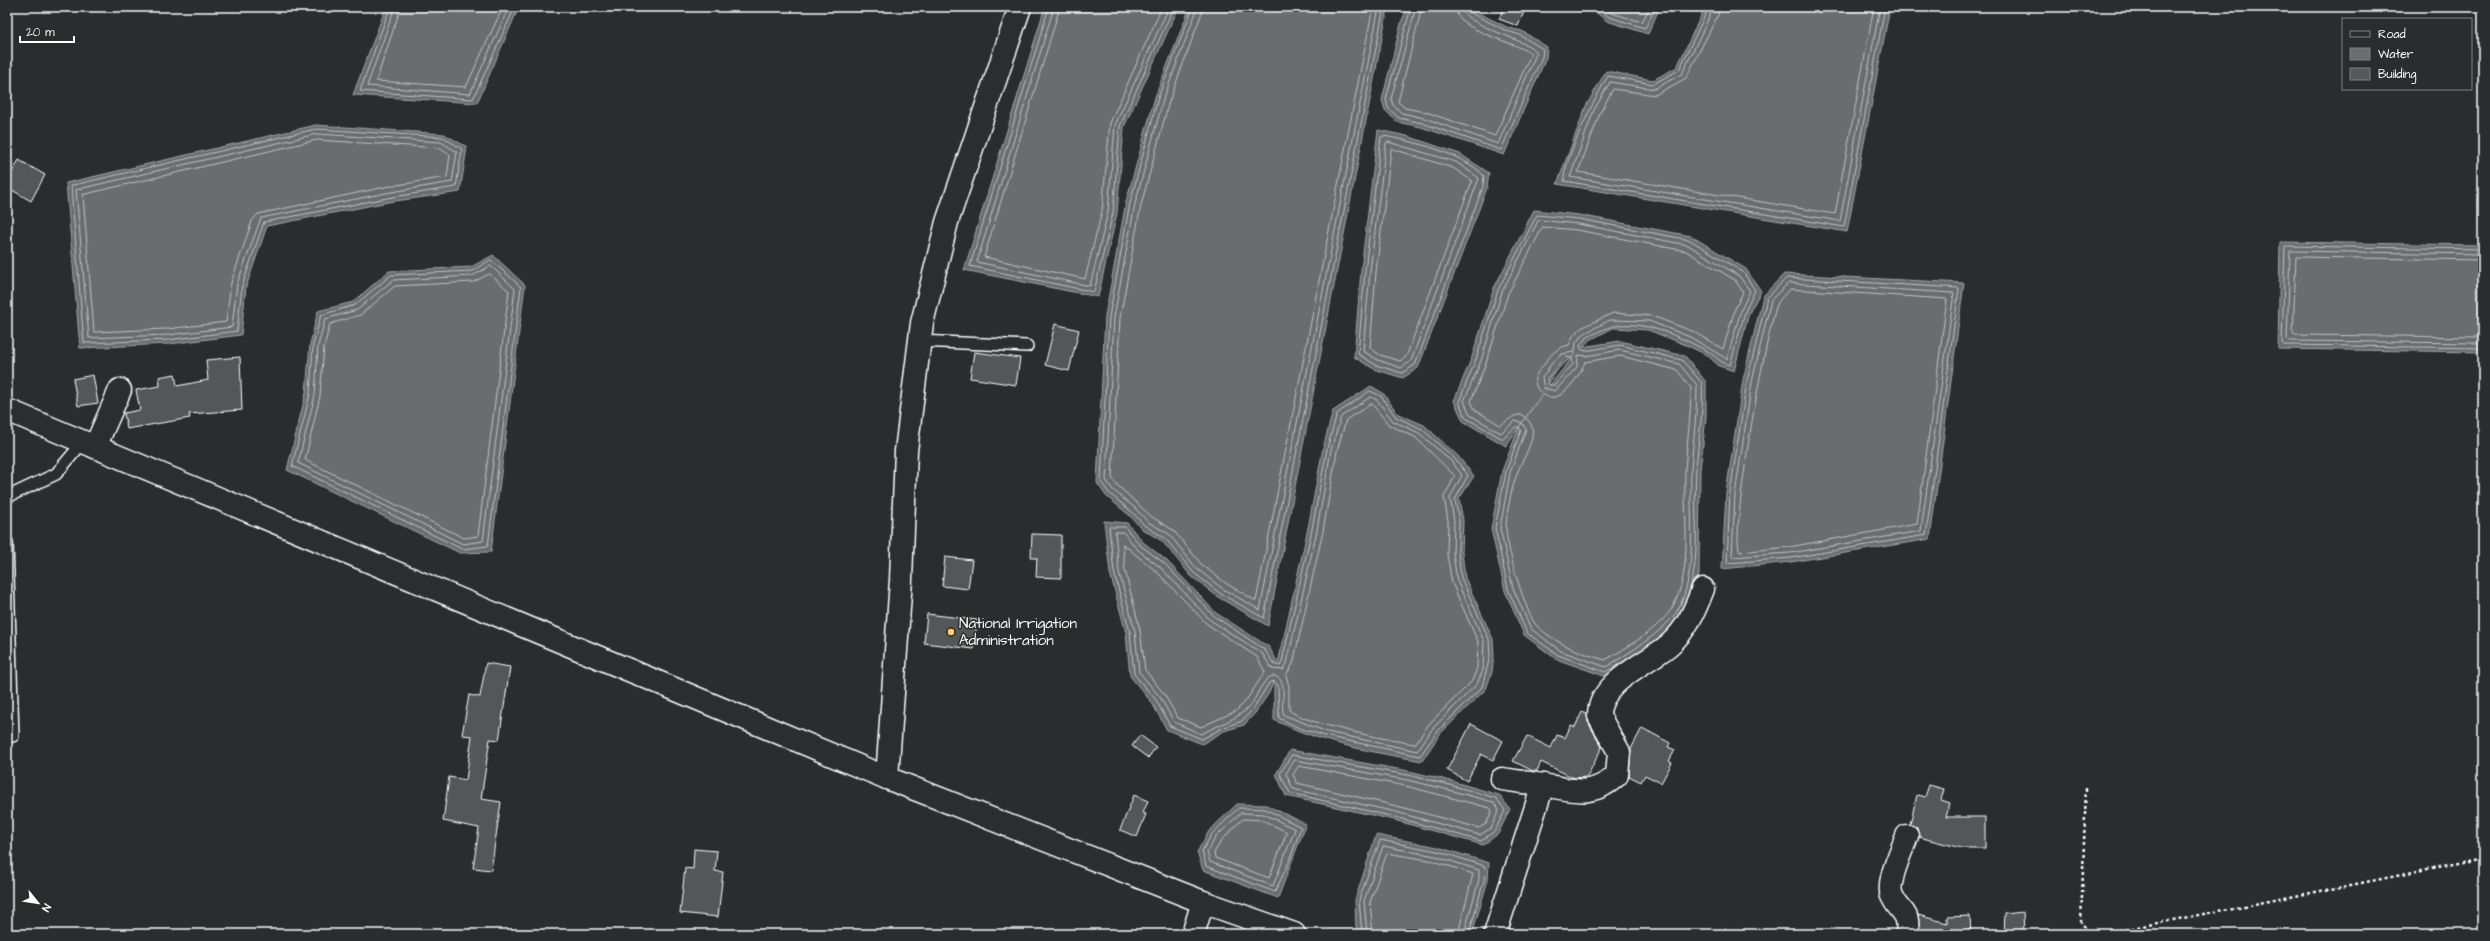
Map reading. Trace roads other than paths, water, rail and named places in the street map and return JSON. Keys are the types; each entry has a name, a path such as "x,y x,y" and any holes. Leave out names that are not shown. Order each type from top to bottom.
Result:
{"street":[{"path":"887,778 901,580 906,451 922,323 947,222 1020,7"},
{"path":"89,445 120,390"},
{"path":"7,410 887,778 1203,902 1294,934"},
{"path":"1502,779 1587,792 1601,788 1617,775 1619,752 1599,716 1603,699 1621,677 1653,657 1678,636 1690,622 1703,589"},
{"path":"1495,934 1543,786"},
{"path":"1907,836 1891,880 1892,895 1908,919 1907,934"},
{"path":"1193,934 1203,902"}],"lane":[{"path":"919,341 1027,346"},
{"path":"7,497 56,474 89,445"},
{"path":"7,542 10,694 13,736"}],"water":[{"path":"386,7 519,7 477,103 353,95"},
{"path":"1045,7 1179,7 1124,127 1117,213 1098,297 964,270"},
{"path":"1190,7 1388,7 1268,626 1218,597 1191,576 1162,541 1142,529 1129,515 1106,496 1097,483 1105,316 1126,202 1155,97"},
{"path":"1408,7 1466,7 1509,28 1522,31 1547,47 1546,58 1504,155 1421,127 1397,122 1385,110 1382,100 1402,20"},
{"path":"1589,7 1660,7 1648,34 1607,21"},
{"path":"1705,7 1890,7 1847,232 1557,184 1586,106 1606,71 1653,80 1677,67"},
{"path":"316,125 444,134 467,147 460,192 388,202 267,226 246,287 241,335 169,344 80,348 66,183"},
{"path":"1378,130 1407,136 1460,154 1489,173 1487,188 1418,368 1403,378 1374,369 1354,357 1361,270"},
{"path":"1534,210 1579,215 1691,236 1746,269 1761,291 1749,313 1734,371 1719,366 1707,355 1648,330 1613,328 1590,340 1582,347 1620,341 1685,356 1706,382 1706,417 1700,470 1699,575 1685,616 1653,649 1607,677 1556,659 1524,635 1505,591 1491,529 1502,471 1519,427 1549,386 1576,353 1559,368 1506,446 1463,421 1454,401 1472,357 1494,288"},
{"path":"2280,242 2483,245 2483,352 2278,349"},
{"path":"493,255 525,285 491,552 460,553 287,470 306,393 310,344 318,311 353,302 389,271 471,267"},
{"path":"1784,274 1964,283 1930,539 1791,562 1722,569 1726,493 1743,380 1763,296"},
{"path":"1371,386 1383,393 1398,414 1424,425 1458,456 1474,476 1459,499 1463,520 1462,552 1465,578 1493,639 1494,655 1492,672 1486,689 1440,734 1422,761 1346,746 1310,735 1274,720 1274,681 1269,693 1256,712 1244,725 1224,731 1202,744 1167,730 1152,703 1130,676 1126,633 1110,573 1104,521 1127,523 1143,542 1167,561 1216,613 1269,647 1278,663 1308,528 1323,448 1333,411"},
{"path":"1290,750 1409,771 1451,781 1499,795 1510,809 1498,834 1483,845 1394,820 1286,796 1276,774"},
{"path":"1237,804 1266,805 1306,824 1278,898 1203,870 1197,852 1209,831"},
{"path":"1376,835 1438,847 1489,863 1488,880 1472,934 1363,934 1356,931 1355,900"}],"place":[{"name":"National Irrigation Administration","path":"951,632"}]}
